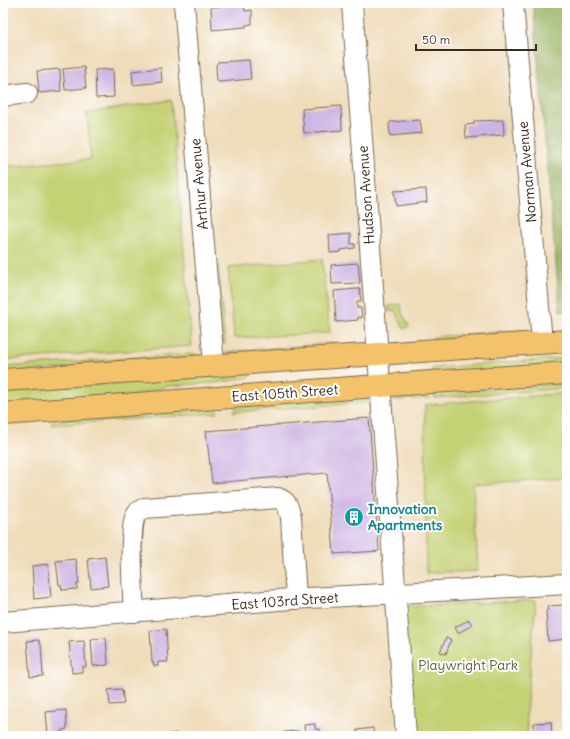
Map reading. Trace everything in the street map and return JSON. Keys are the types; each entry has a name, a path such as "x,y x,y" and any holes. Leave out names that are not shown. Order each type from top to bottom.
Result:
{"main road":[{"path":"3,380 567,341"},
{"name":"East 105th Street","path":"3,414 567,373"}],"street":[{"name":"Arthur Avenue","path":"184,3 214,365"},
{"name":"Hudson Avenue","path":"352,3 406,736"},
{"name":"Norman Avenue","path":"513,3 542,342"},
{"path":"3,96 27,93"},
{"path":"134,612 132,540 134,521 137,513 145,508 278,498 284,500 291,517 296,599"},
{"name":"East 103rd Street","path":"3,622 296,599 567,584"}],"green space":[{"path":"533,3 557,4 567,17 567,311 560,311"},
{"path":"171,100 192,346 3,360 3,167 91,159 87,113"},
{"path":"322,259 330,333 234,338 228,268"},
{"path":"218,266 225,344 221,343 214,267"},
{"path":"401,304 402,313 409,326 404,329 396,311 389,311 388,306"},
{"path":"524,331 522,333 433,342 433,337"},
{"path":"335,343 336,349 229,354 226,352"},
{"path":"197,355 193,358 3,373 3,367"},
{"path":"567,358 567,365 433,374 432,368"},
{"path":"250,374 250,377 215,383 167,386 133,396 3,405 3,391"},
{"path":"567,383 567,388 434,398 434,393"},
{"path":"428,393 430,398 234,412 236,407"},
{"path":"567,393 567,478 473,484 478,571 426,573 425,405"},
{"path":"216,409 218,413 51,425 53,420"},
{"name":"Playwright Park","path":"536,600 526,713 528,736 411,736 402,607"}],"building":[{"path":"244,5 245,11 252,10 252,24 246,25 246,27 212,30 211,7"},
{"path":"249,60 251,79 217,81 216,65 218,62"},
{"path":"84,67 86,88 65,90 63,69"},
{"path":"161,68 162,82 133,85 132,71"},
{"path":"60,69 61,91 39,93 37,71"},
{"path":"113,69 114,97 96,98 95,70"},
{"path":"341,106 342,130 304,133 302,109"},
{"path":"420,120 422,133 390,136 390,122"},
{"path":"503,120 504,135 466,138 465,125 474,124 474,121"},
{"path":"426,189 427,202 396,206 394,191"},
{"path":"351,233 351,244 355,244 355,248 330,253 329,235"},
{"path":"358,263 360,283 332,284 331,265"},
{"path":"360,289 361,301 357,301 357,308 361,308 362,318 358,317 358,320 336,322 334,291"},
{"name":"Innovation Apartments","path":"369,418 379,551 334,554 327,473 212,483 206,431"},
{"path":"105,557 108,586 91,588 88,559"},
{"path":"76,559 79,584 77,584 77,589 62,590 61,585 59,585 56,561"},
{"path":"48,564 51,597 34,599 32,566"},
{"path":"565,605 567,639 548,641 547,606"},
{"path":"469,620 472,625 458,633 455,627"},
{"path":"166,629 168,662 158,662 158,666 154,666 152,662 150,631"},
{"path":"106,638 108,665 93,666 91,639"},
{"path":"446,638 451,640 446,654 440,652"},
{"path":"39,640 41,644 43,676 30,677 27,641"},
{"path":"84,641 86,667 82,667 82,672 72,673 69,642"},
{"path":"122,689 124,704 110,705 108,690"},
{"path":"66,710 67,729 62,730 63,735 48,736 46,712"},
{"path":"551,722 552,736 534,736 534,723"},
{"path":"315,724 315,729 319,729 320,736 305,736 304,725"},
{"path":"373,728 374,736 357,736 357,730"},
{"path":"298,731 299,736 284,736 284,732"},
{"path":"176,733 176,736 162,736 162,735"}],"place":[{"name":"Innovation Apartments","path":"354,517"}]}
